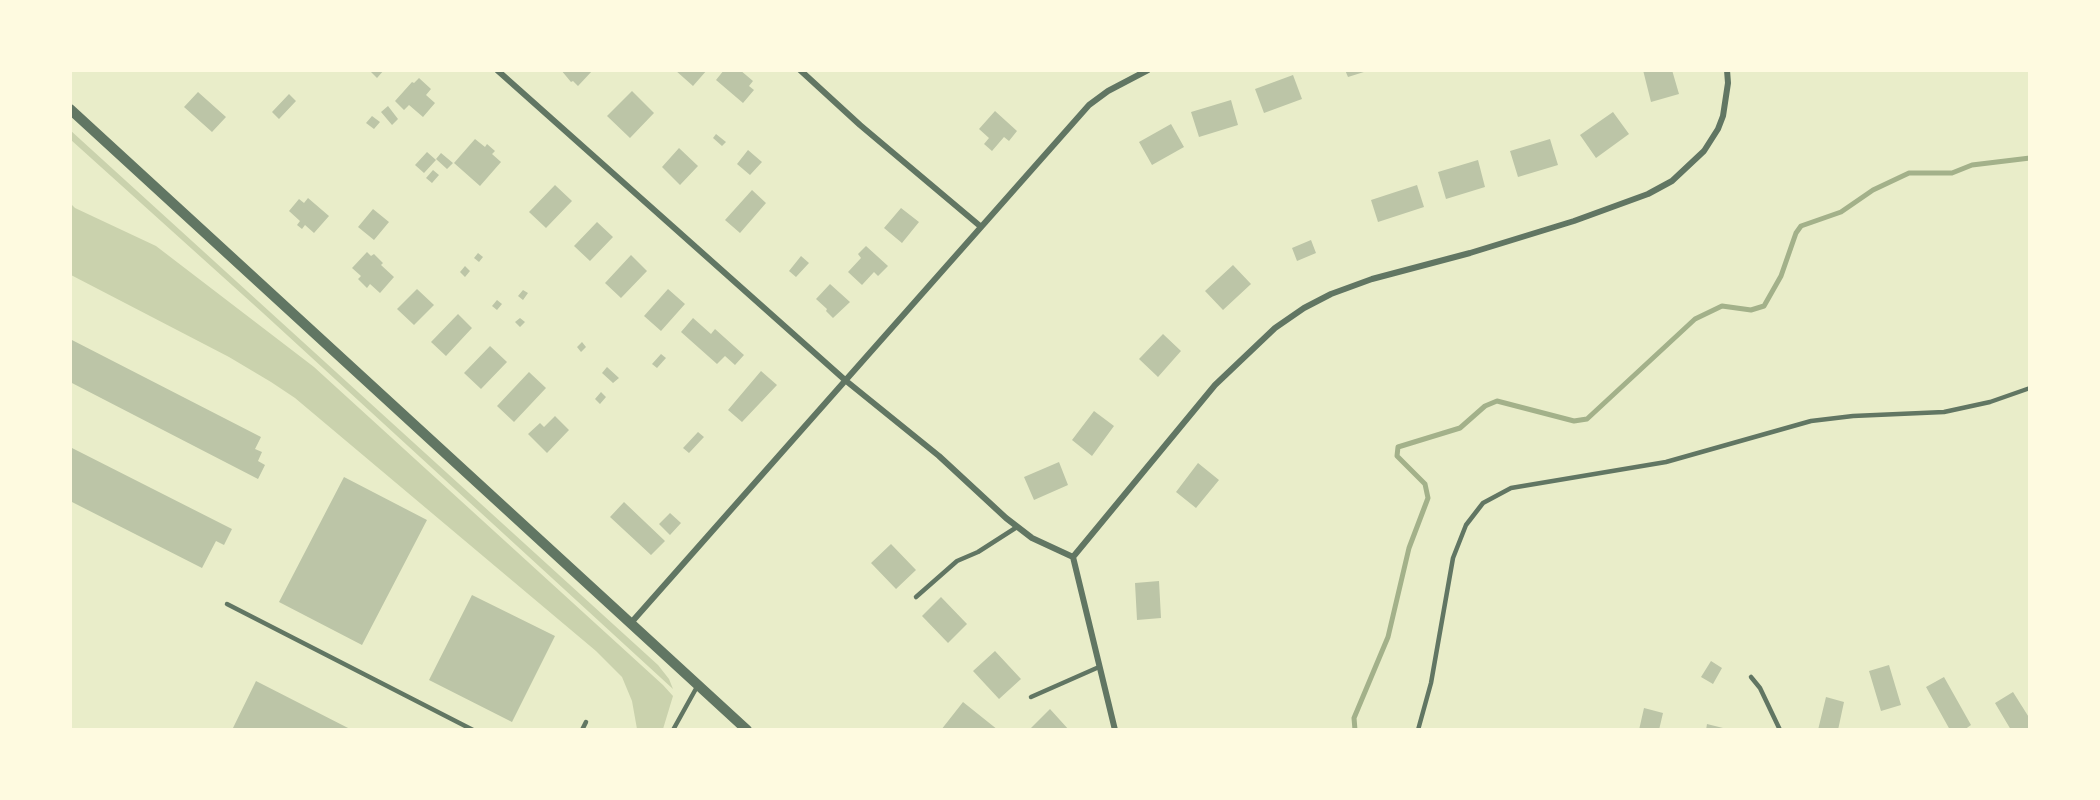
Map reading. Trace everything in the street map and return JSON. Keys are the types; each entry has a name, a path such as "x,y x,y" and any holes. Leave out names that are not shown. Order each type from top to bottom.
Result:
{"street":[{"path":"497,70 845,380 939,456 1017,527 1032,538 1073,557"},
{"path":"800,70 860,125 980,226"},
{"path":"630,624 1089,105 1108,91 1148,70"},
{"path":"1073,557 1215,385 1275,328 1304,308 1331,294 1372,279 1470,253 1574,220 1648,194 1664,185 1683,172 1704,151 1718,129 1724,116 1728,83 1727,70"},
{"path":"70,109 747,729"},
{"path":"1073,557 1115,729"}],"lane":[{"path":"1418,729 1431,683 1453,558 1466,525 1483,503 1511,488 1666,462 1811,421 1853,416 1944,412 1990,402 2030,388"},
{"path":"916,597 957,561 978,552 1017,527"},
{"path":"226,603 473,729"},
{"path":"1031,697 1099,667"},
{"path":"1751,677 1760,688 1780,729"},
{"path":"673,729 699,685"},
{"path":"582,729 586,722"}],"green space":[{"path":"70,130 658,665 669,679 673,689 71,140"},
{"path":"71,204 75,208 156,246 314,367 663,685 673,696 663,729 637,729 632,701 622,677 596,651 295,398 229,357 71,275"}],"building":[{"path":"369,70 384,70 377,78"},
{"path":"561,70 593,70 578,86 573,81 571,82"},
{"path":"675,70 707,70 693,86"},
{"path":"724,70 740,70 753,81 749,86 754,90 743,103 716,80"},
{"path":"1345,70 1367,70 1367,71 1348,77"},
{"path":"1643,70 1672,70 1679,94 1651,102"},
{"path":"1293,75 1302,99 1264,113 1255,89"},
{"path":"419,78 431,89 426,95 435,103 423,117 409,105 404,110 395,101 412,82 414,83"},
{"path":"632,91 654,113 630,138 607,116"},
{"path":"198,92 226,117 212,132 184,107"},
{"path":"289,94 296,101 279,119 272,112"},
{"path":"1231,100 1238,125 1199,137 1191,112"},
{"path":"388,106 398,119 392,125 381,112"},
{"path":"995,111 1017,131 1009,141 1004,137 992,151 984,144 989,138 979,129"},
{"path":"1613,112 1629,134 1596,158 1580,135"},
{"path":"372,116 380,122 374,129 366,123"},
{"path":"1171,124 1184,147 1152,165 1139,142"},
{"path":"716,134 726,142 722,146 713,138"},
{"path":"475,139 485,147 487,144 495,151 492,154 501,162 480,186 454,163"},
{"path":"1550,139 1558,165 1518,177 1510,151"},
{"path":"679,148 698,166 680,185 662,167"},
{"path":"748,150 762,162 750,175 737,164"},
{"path":"427,152 436,160 424,173 415,165"},
{"path":"441,153 453,163 447,169 436,159"},
{"path":"1478,160 1485,187 1446,199 1438,172"},
{"path":"433,170 439,175 432,183 426,178"},
{"path":"555,185 572,201 546,228 529,212"},
{"path":"1417,185 1424,207 1378,222 1371,200"},
{"path":"752,190 766,203 740,233 725,220"},
{"path":"308,198 329,216 314,233 305,225 302,229 297,225 300,221 289,211 299,199 304,203"},
{"path":"901,208 919,222 902,243 884,228"},
{"path":"373,209 389,222 374,240 358,227"},
{"path":"597,222 613,237 590,261 574,246"},
{"path":"1311,240 1316,253 1297,261 1292,248"},
{"path":"866,246 888,266 878,276 874,272 862,285 848,272 861,258 858,254"},
{"path":"367,252 371,256 374,254 383,263 381,265 394,277 380,293 370,284 367,288 358,279 361,276 352,268"},
{"path":"478,253 483,257 479,262 474,258"},
{"path":"631,255 647,271 621,298 605,283"},
{"path":"801,256 809,263 796,277 789,271"},
{"path":"1233,265 1251,284 1223,310 1205,291"},
{"path":"465,266 470,271 465,277 460,272"},
{"path":"830,284 850,302 833,318 816,299"},
{"path":"417,289 434,305 414,325 397,309"},
{"path":"668,289 685,304 661,331 644,316"},
{"path":"523,290 528,293 523,300 518,296"},
{"path":"497,300 502,304 497,310 492,306"},
{"path":"458,314 472,328 446,356 431,342"},
{"path":"520,318 525,322 520,327 515,322"},
{"path":"693,318 711,334 715,329 744,355 735,365 725,356 717,364 681,332"},
{"path":"1163,334 1181,351 1158,377 1139,359"},
{"path":"70,339 261,437 255,449 262,452 258,461 265,465 258,479 70,382"},
{"path":"582,342 586,347 581,352 577,347"},
{"path":"490,346 507,362 481,389 464,373"},
{"path":"661,354 666,358 657,368 652,364"},
{"path":"607,367 619,378 613,383 602,373"},
{"path":"761,371 777,385 742,422 728,410"},
{"path":"529,372 546,388 514,422 497,406"},
{"path":"601,392 606,397 600,404 595,399"},
{"path":"1094,411 1114,426 1092,456 1072,440"},
{"path":"555,416 569,430 547,453 528,434 540,423 544,427"},
{"path":"698,432 704,437 689,453 683,448"},
{"path":"70,447 232,529 224,545 216,541 202,568 70,501"},
{"path":"1059,462 1068,485 1034,500 1024,477"},
{"path":"1198,463 1219,480 1196,508 1176,492"},
{"path":"344,477 427,520 362,645 279,602"},
{"path":"624,502 665,541 651,555 610,517"},
{"path":"670,513 681,523 670,535 659,524"},
{"path":"891,544 916,570 896,589 871,563"},
{"path":"1159,581 1161,618 1137,620 1135,583"},
{"path":"472,595 555,636 512,722 429,680"},
{"path":"941,597 967,624 948,643 922,616"},
{"path":"995,651 1021,679 999,699 973,671"},
{"path":"1711,661 1722,668 1713,684 1701,677"},
{"path":"1889,665 1901,705 1881,711 1869,671"},
{"path":"1944,677 1971,725 1964,730 1950,730 1926,687"},
{"path":"256,681 352,730 232,730"},
{"path":"2013,692 2030,719 2030,730 2011,730 1995,703"},
{"path":"1826,697 1844,702 1838,730 1818,730"},
{"path":"963,702 998,730 941,730"},
{"path":"1644,708 1663,713 1659,730 1639,730"},
{"path":"1050,709 1069,730 1032,730 1031,728"},
{"path":"1707,724 1727,729 1706,730"}],"waterway":[{"path":"1355,730 1354,718 1388,637 1409,548 1428,498 1425,484 1397,456 1398,447 1460,428 1485,406 1497,401 1574,421 1587,419 1695,319 1722,306 1751,310 1764,306 1781,276 1796,233 1801,226 1841,212 1873,190 1909,173 1952,173 1972,165 2030,158"}]}
